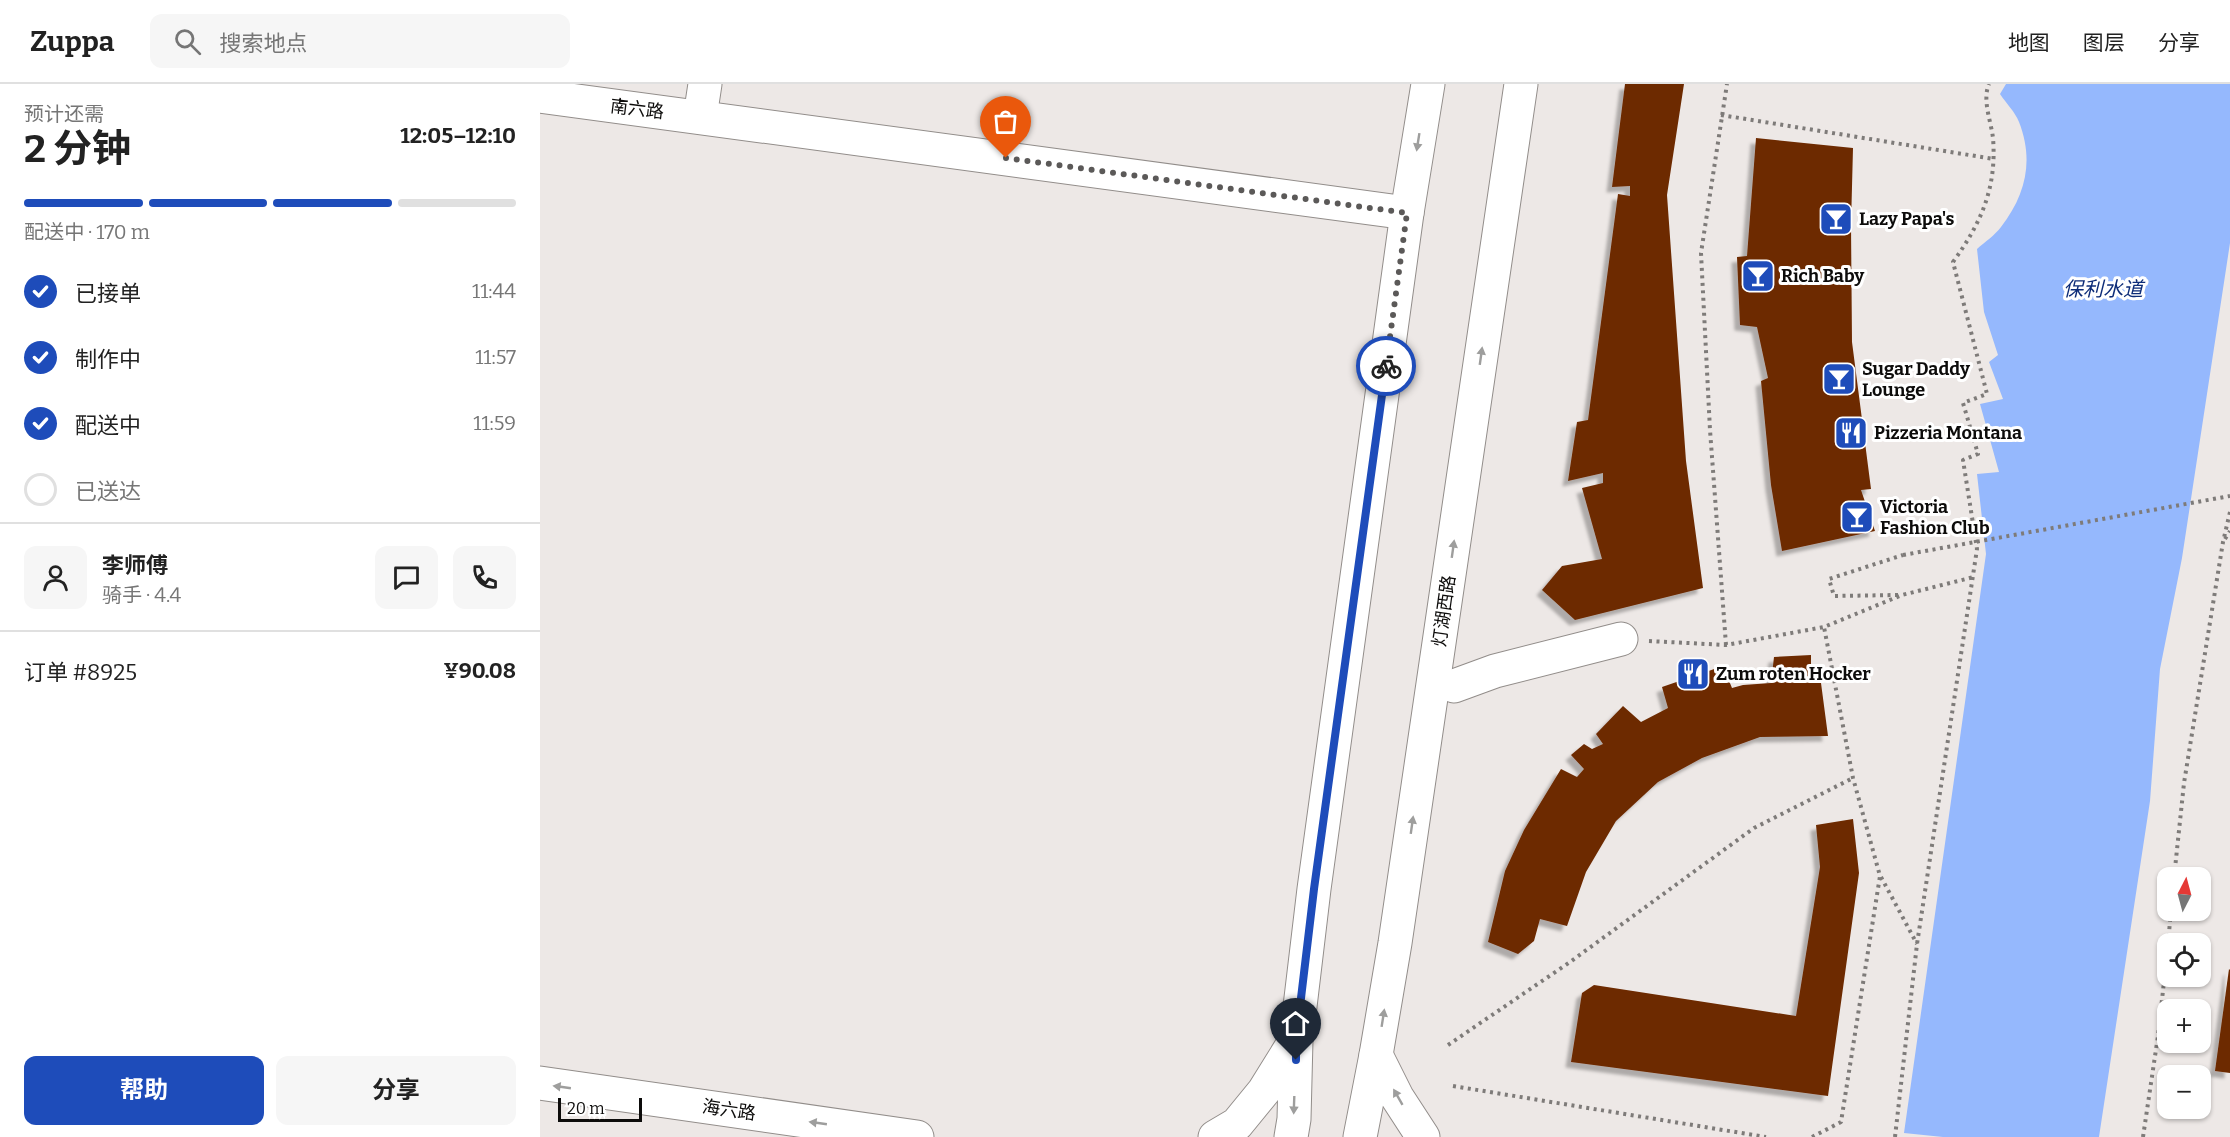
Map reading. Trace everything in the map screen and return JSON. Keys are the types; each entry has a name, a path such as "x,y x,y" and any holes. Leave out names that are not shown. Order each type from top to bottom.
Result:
{"main road":[{"path":"700,117 705,84"},
{"path":"1291,1137 1294,1119 1296,1040 1314,889 1407,213 1428,84"},
{"name":"灯湖西路","path":"1360,1137 1395,942 1521,84"},
{"name":"南六路","path":"540,96 1407,213"},
{"path":"1454,686 1495,671 1621,639"},
{"path":"1215,1137 1237,1124 1244,1116 1264,1091 1296,1040"},
{"path":"1376,1055 1397,1097 1423,1137"},
{"name":"海六路","path":"540,1083 917,1137"}],"path":[{"path":"1726,645 1710,430 1701,253 1727,84"},
{"path":"1895,1137 1917,944 1977,549 1963,460 1978,454 1963,403 1987,394 1953,262 1974,233 1990,189 1994,159 1993,137 1985,92 1989,84"},
{"path":"1721,115 1994,159"},
{"path":"1902,594 1834,596 1829,579 1903,555 2230,496"},
{"path":"2175,867 2184,783 2223,542 2230,512"},
{"path":"2223,542 2230,531"},
{"path":"1621,639 1726,645 1824,627 1902,594 1974,577"},
{"path":"1824,627 1853,778 1880,876 1917,944"},
{"path":"1448,1045 1570,962 1754,828 1853,778"},
{"path":"1812,1137 1841,1122 1880,876"},
{"path":"2143,1137 2163,987"},
{"path":"1453,1086 1766,1137"}],"water":[{"name":"保利水道","path":"2006,84 2230,84 2230,243 2182,558 2160,669 2150,801 2099,1137 1943,1137 1904,1133 1986,554 1977,474 1999,472 1980,404 2003,399 1989,362 1998,355 1984,312 1977,249 1996,233 2010,215 2022,190 2025,177 2024,136 2013,111 2000,94"}],"building":[{"path":"1625,84 1684,84 1667,195 1686,461 1703,588 1575,620 1542,590 1562,566 1602,559 1582,488 1603,483 1603,473 1568,481 1577,422 1588,420 1618,194 1630,196 1630,186 1612,187"},
{"path":"1756,138 1853,148 1852,342 1871,489 1861,490 1875,531 1782,551 1771,485 1761,381 1768,378 1757,327 1740,325 1737,257 1747,256"},
{"path":"1811,655 1811,682 1821,683 1828,736 1760,737 1702,758 1658,782 1616,821 1586,872 1567,926 1540,919 1534,941 1518,954 1488,942 1505,871 1524,830 1561,769 1577,777 1584,769 1571,755 1584,744 1592,749 1603,744 1596,734 1623,706 1641,722 1668,708 1662,687 1723,666 1732,688 1771,683 1774,657"},
{"path":"1853,819 1859,873 1828,1096 1571,1062 1582,993 1594,985 1796,1016 1820,867 1816,825"},
{"path":"2230,970 2230,1073 2215,1071"}],"way so far":[{"path":"1006,158 1407,213 1386,366"}],"place":[{"name":"Lazy Papa's","path":"1836,219"},
{"name":"Rich Baby","path":"1758,276"},
{"name":"Sugar Daddy Lounge","path":"1839,379"},
{"name":"Pizzeria Montana","path":"1851,433"},
{"name":"Victoria Fashion Club","path":"1857,517"},
{"name":"Zum roten Hocker","path":"1693,674"}],"route":[{"path":"1296,1060 1296,1040 1314,889 1386,366"}]}
